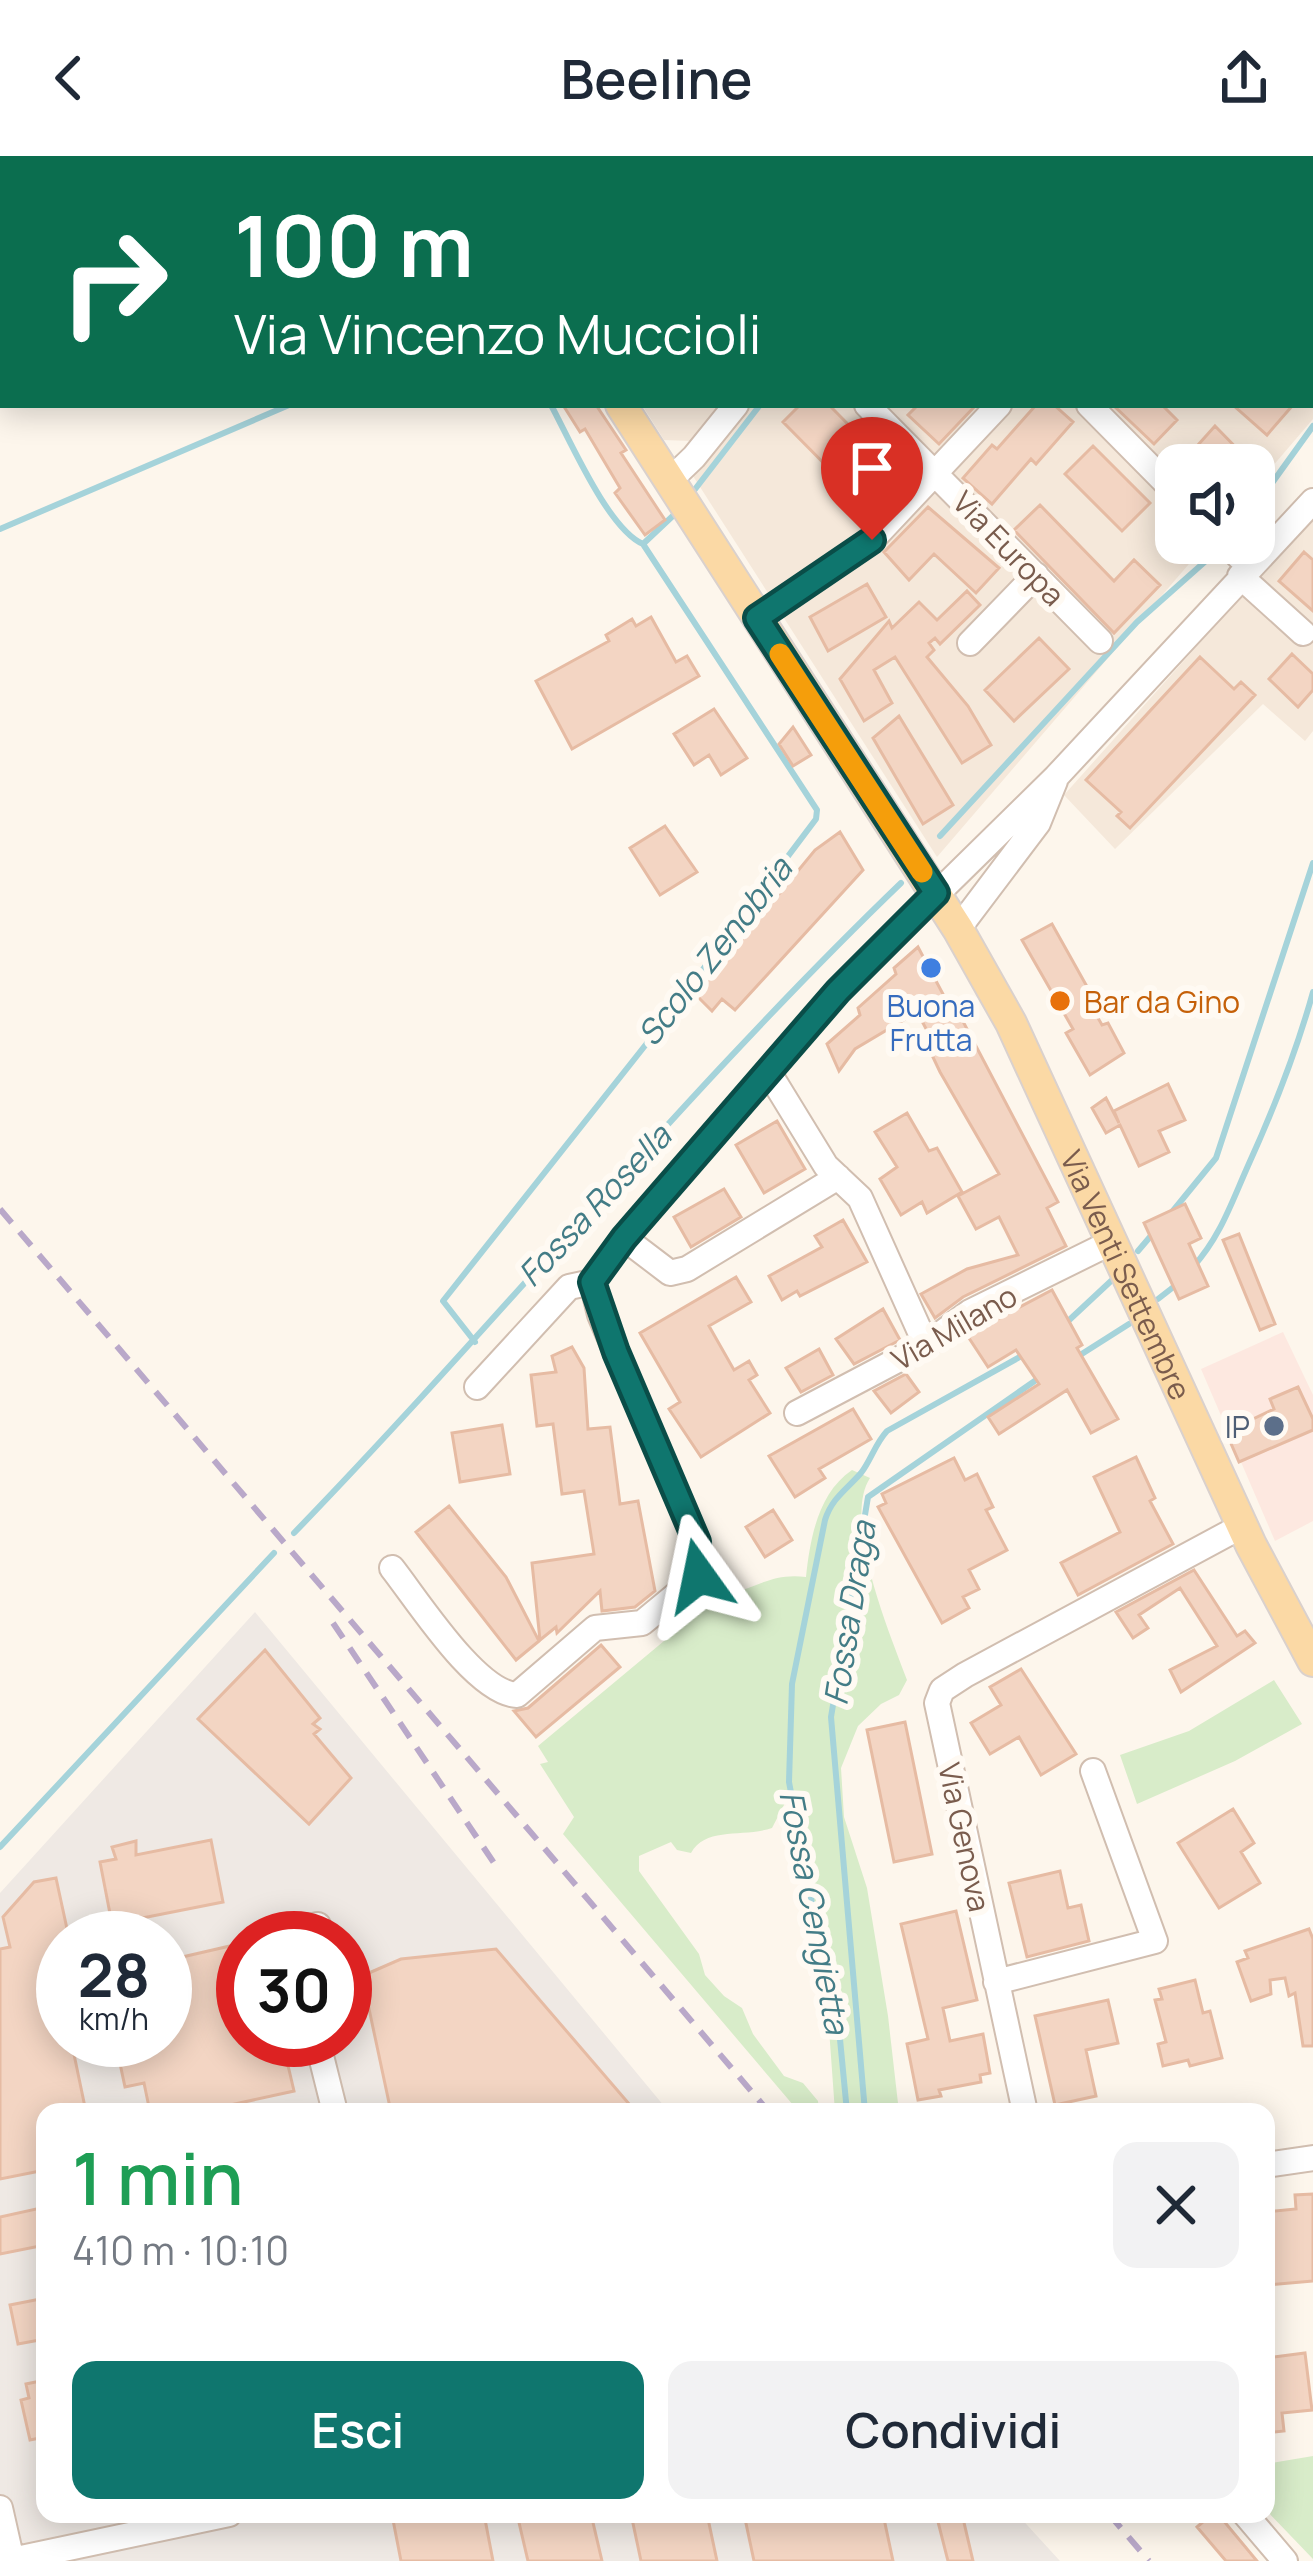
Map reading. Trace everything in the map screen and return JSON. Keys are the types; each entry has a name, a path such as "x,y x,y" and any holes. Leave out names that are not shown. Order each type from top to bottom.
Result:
{"main road":[{"name":"Via Venti Settembre","path":"623,408 936,893 1011,1023 1243,1526 1313,1661"}],"street":[{"path":"670,480 734,408"},
{"name":"Via Europa","path":"870,408 1100,641"},
{"path":"757,618 872,540 996,408"},
{"path":"1092,408 1155,472"},
{"path":"477,1388 569,1287 592,1282 624,1238 838,991 1056,777 1313,501"},
{"path":"1240,564 1303,633"},
{"path":"970,643 1036,575"},
{"path":"958,928 1038,823 1056,777"},
{"path":"769,1072 826,1166 860,1198 926,1345"},
{"path":"624,1238 670,1273 687,1269 838,1178"},
{"name":"Via Milano","path":"797,1413 926,1345 970,1312 1112,1242"},
{"path":"392,1568 475,1671 503,1694 517,1695 596,1628 642,1623 699,1576 697,1542 601,1315 592,1282"},
{"name":"Via Genova","path":"996,1982 939,1719 937,1703 942,1690 1243,1526"},
{"path":"1023,2103 996,1982 1154,1941 1093,1771"},
{"path":"324,2067 333,2103"},
{"path":"1275,2164 1313,2158"},
{"path":"0,2508 10,2561 187,2523"},
{"path":"1253,2523 1285,2561"}],"shaded area":[{"path":"644,408 718,408 692,441 664,440"},
{"path":"747,408 1313,408 1313,419 1275,463 1275,444 1155,444 1155,564 1189,564 937,857 693,476"},
{"path":"1313,516 1313,731 1305,741 1263,704 1115,849 1064,795 1275,564"},
{"path":"1283,1332 1313,1395 1313,1521 1275,1541 1201,1369"},
{"path":"255,1612 662,2103 36,2103 36,2523 1025,2523 1060,2561 0,2561 0,1893"}],"green space":[{"path":"852,1470 870,1478 863,1497 865,1549 907,1680 899,1695 881,1704 858,1726 841,1768 844,1817 867,1888 898,2103 834,2103 827,2001 812,1971 807,1832 800,1805 785,1803 772,1828 706,1839 691,1853 677,1850 671,1842 639,1856 639,1871 699,1954 705,1975 742,2008 753,2034 784,2076 803,2083 818,2103 791,2103 563,1834 574,1817 540,1764 548,1762 538,1746 718,1596 772,1579 806,1577 813,1533 840,1480"},
{"path":"1274,1680 1302,1724 1235,1761 1137,1804 1120,1755 1189,1731"},
{"path":"1313,2456 1313,2559 1275,2519 1275,2462"}],"building":[{"path":"565,408 598,408 665,520 645,535 615,493 620,488 585,429 580,432"},
{"path":"797,408 832,408 901,478 869,509 783,422"},
{"path":"915,408 973,408 939,444 908,415"},
{"path":"1033,408 1057,408 1073,422 1036,464 1031,459 992,504 963,478 992,445 997,449"},
{"path":"1116,408 1165,408 1177,420 1154,444"},
{"path":"1236,408 1290,408 1267,435"},
{"path":"1215,426 1233,444 1199,444"},
{"path":"1093,446 1150,503 1122,531 1065,474"},
{"path":"1040,505 1114,581 1134,560 1160,585 1114,633 1014,530"},
{"path":"928,507 999,568 976,593 934,554 909,580 884,552"},
{"path":"1304,552 1313,560 1313,611 1279,581"},
{"path":"867,584 886,617 828,651 810,617"},
{"path":"967,591 980,605 940,644 935,638 929,643 934,650 927,657 968,706 991,745 962,763 895,657 874,670 892,703 864,721 840,679 889,621 892,628 919,602 937,620"},
{"path":"651,617 676,662 687,656 699,676 572,749 536,681 609,641 606,635 632,619 636,626"},
{"path":"1039,638 1069,669 1014,721 985,690"},
{"path":"1292,654 1313,674 1313,690 1298,707 1269,679"},
{"path":"1200,657 1234,689 1241,682 1255,695 1130,828 1117,816 1121,812 1086,780"},
{"path":"714,709 747,758 721,775 709,755 694,765 674,734"},
{"path":"899,716 953,805 923,824 873,738"},
{"path":"793,727 811,755 793,766 779,744"},
{"path":"665,826 697,872 660,895 630,848"},
{"path":"840,832 863,870 735,1010 722,999 712,1011 696,995 815,850"},
{"path":"1052,924 1090,992 1085,995 1124,1053 1090,1075 1066,1033 1073,1029 1022,940"},
{"path":"918,947 953,1013 957,1010 1058,1202 1047,1208 1066,1246 963,1297 935,1318 921,1294 967,1269 1018,1255 999,1217 976,1229 958,1196 999,1174 940,1072 931,1053 937,1049 917,1012 855,1049 839,1071 827,1044 860,1015 858,1008"},
{"path":"1168,1084 1185,1120 1159,1131 1169,1152 1139,1166 1120,1125 1106,1133 1092,1108 1106,1098 1119,1123 1114,1111"},
{"path":"907,1113 929,1151 937,1148 962,1192 927,1213 922,1202 901,1215 880,1179 897,1167 875,1132"},
{"path":"777,1121 805,1169 764,1193 736,1145"},
{"path":"724,1189 741,1217 691,1247 674,1217"},
{"path":"1185,1204 1201,1238 1189,1244 1208,1286 1179,1299 1144,1223"},
{"path":"843,1220 867,1262 800,1296 797,1291 782,1300 769,1276 822,1247 815,1236"},
{"path":"1239,1234 1275,1324 1260,1330 1223,1240"},
{"path":"736,1277 751,1302 709,1326 734,1370 749,1361 757,1375 749,1380 770,1413 701,1457 669,1409 680,1402 640,1333"},
{"path":"1052,1290 1082,1345 1077,1348 1118,1419 1091,1433 1067,1390 999,1434 988,1417 1039,1384 1016,1350 988,1367 967,1335"},
{"path":"883,1309 900,1340 854,1364 836,1339"},
{"path":"572,1347 584,1368 588,1429 610,1427 620,1504 638,1501 655,1591 635,1607 602,1611 600,1591 557,1633 556,1627 540,1640 532,1563 594,1554 584,1491 562,1494 553,1424 537,1426 531,1375 556,1372 552,1356"},
{"path":"819,1349 833,1375 801,1392 786,1368"},
{"path":"906,1374 919,1392 891,1413 874,1391"},
{"path":"1298,1387 1313,1419 1313,1430 1239,1462 1226,1432 1274,1409 1270,1399"},
{"path":"853,1409 871,1439 819,1469 825,1478 795,1497 769,1456"},
{"path":"502,1425 510,1474 460,1482 452,1433"},
{"path":"1136,1457 1155,1498 1150,1501 1173,1544 1078,1595 1061,1563 1120,1532 1094,1477"},
{"path":"954,1458 965,1480 977,1474 993,1507 986,1510 1007,1550 969,1570 979,1589 963,1597 969,1608 942,1623 878,1507 886,1503 882,1494"},
{"path":"449,1506 506,1577 539,1641 516,1660 416,1532"},
{"path":"773,1510 792,1540 765,1557 746,1527"},
{"path":"1194,1570 1237,1636 1245,1631 1255,1643 1181,1692 1170,1670 1217,1646 1180,1588 1139,1615 1148,1628 1133,1638 1116,1612"},
{"path":"601,1645 620,1667 536,1737 514,1711 528,1708"},
{"path":"265,1650 320,1718 313,1724 320,1729 314,1734 351,1778 309,1824 198,1719"},
{"path":"1021,1669 1076,1754 1041,1775 1019,1737 990,1754 971,1723 1001,1705 990,1687"},
{"path":"905,1722 932,1854 894,1862 867,1730"},
{"path":"1233,1809 1254,1843 1241,1852 1260,1883 1219,1908 1178,1843"},
{"path":"211,1840 223,1902 178,1911 109,1911 100,1862 116,1859 112,1847 136,1841 136,1855"},
{"path":"1060,1871 1068,1908 1081,1905 1089,1941 1027,1957 1009,1883"},
{"path":"56,1878 63,1911 36,1911 36,2067 77,2067 84,2103 36,2103 36,2172 0,2179 0,1949 10,1947 3,1917 34,1882"},
{"path":"956,1911 977,2000 943,2008 950,2041 983,2034 990,2073 980,2075 981,2082 939,2090 941,2096 918,2100 907,2044 928,2039 901,1924"},
{"path":"1309,1929 1313,1939 1313,2046 1303,2046 1295,1993 1289,1996 1285,1978 1270,1980 1271,1994 1251,2001 1237,1962 1248,1958 1245,1951"},
{"path":"216,1949 216,2067 288,2067 294,2091 240,2103 148,2103 144,2083 125,2087 121,2067 192,2067 192,1955"},
{"path":"496,1949 628,2103 389,2103 372,2023 372,1972 401,1959"},
{"path":"1195,1980 1203,2013 1210,2011 1222,2058 1190,2066 1188,2060 1163,2066 1158,2044 1166,2042 1155,2000 1162,1999 1159,1989"},
{"path":"1108,2000 1118,2043 1086,2050 1096,2096 1055,2103 1035,2016"},
{"path":"1313,2194 1313,2281 1275,2284 1275,2211 1296,2209 1295,2195"},
{"path":"36,2209 36,2247 0,2254 0,2217"},
{"path":"36,2300 36,2341 18,2344 10,2305"},
{"path":"1305,2353 1312,2410 1282,2413 1284,2431 1275,2432 1275,2357"},
{"path":"36,2382 36,2439 30,2440 21,2400 29,2398 26,2384"},
{"path":"394,2523 486,2523 493,2561 401,2561"},
{"path":"519,2523 593,2523 602,2561 528,2561"},
{"path":"633,2523 709,2523 717,2561 641,2561"},
{"path":"746,2523 885,2523 893,2561 754,2561"},
{"path":"938,2523 964,2523 973,2561 948,2561"},
{"path":"1225,2523 1257,2561 1226,2561 1197,2527"}],"waterway":[{"path":"0,529 282,408"},
{"path":"553,408 591,482 630,535 643,544 677,512"},
{"path":"689,497 758,408"},
{"name":"Fossa Rosella","path":"1275,479 1313,426"},
{"name":"Scolo Zenobria","path":"475,1342 443,1301 655,1033 816,819 817,810 643,544"},
{"name":"Fossa Rosella","path":"940,836 1137,622 1202,564"},
{"name":"Fossa Cengietta","path":"1172,1212 1216,1158 1313,863"},
{"name":"Fossa Rosella","path":"294,1533 669,1123 901,883"},
{"name":"Fossa Draga","path":"1193,1267 1218,1232 1257,1147 1313,992"},
{"name":"Fossa Cengietta","path":"1138,1251 1155,1231"},
{"name":"Fossa Cengietta","path":"1066,1323 1111,1281"},
{"name":"Fossa Draga","path":"1158,1299 1176,1285"},
{"name":"Fossa Draga","path":"1077,1357 1129,1324"},
{"name":"Fossa Cengietta","path":"846,2103 837,2008 822,1956 789,1782 792,1684 825,1520 887,1431 1027,1353"},
{"name":"Fossa Draga","path":"864,2103 831,1717 868,1497 1039,1378"},
{"name":"Fossa Rosella","path":"0,1847 274,1553"}],"railway":[{"path":"0,1209 761,2103"},
{"path":"333,1623 494,1863"},
{"path":"1117,2523 1149,2561"}],"slow traffic":[{"path":"780,654 922,872"}],"place":[{"name":"Buona Frutta","path":"931,968"},
{"name":"Bar da Gino","path":"1060,1001"},
{"name":"IP","path":"1274,1426"}],"route":[{"path":"699,1576 697,1542 597,1306 592,1282 624,1238 838,991 936,893 757,618 872,540"}]}
